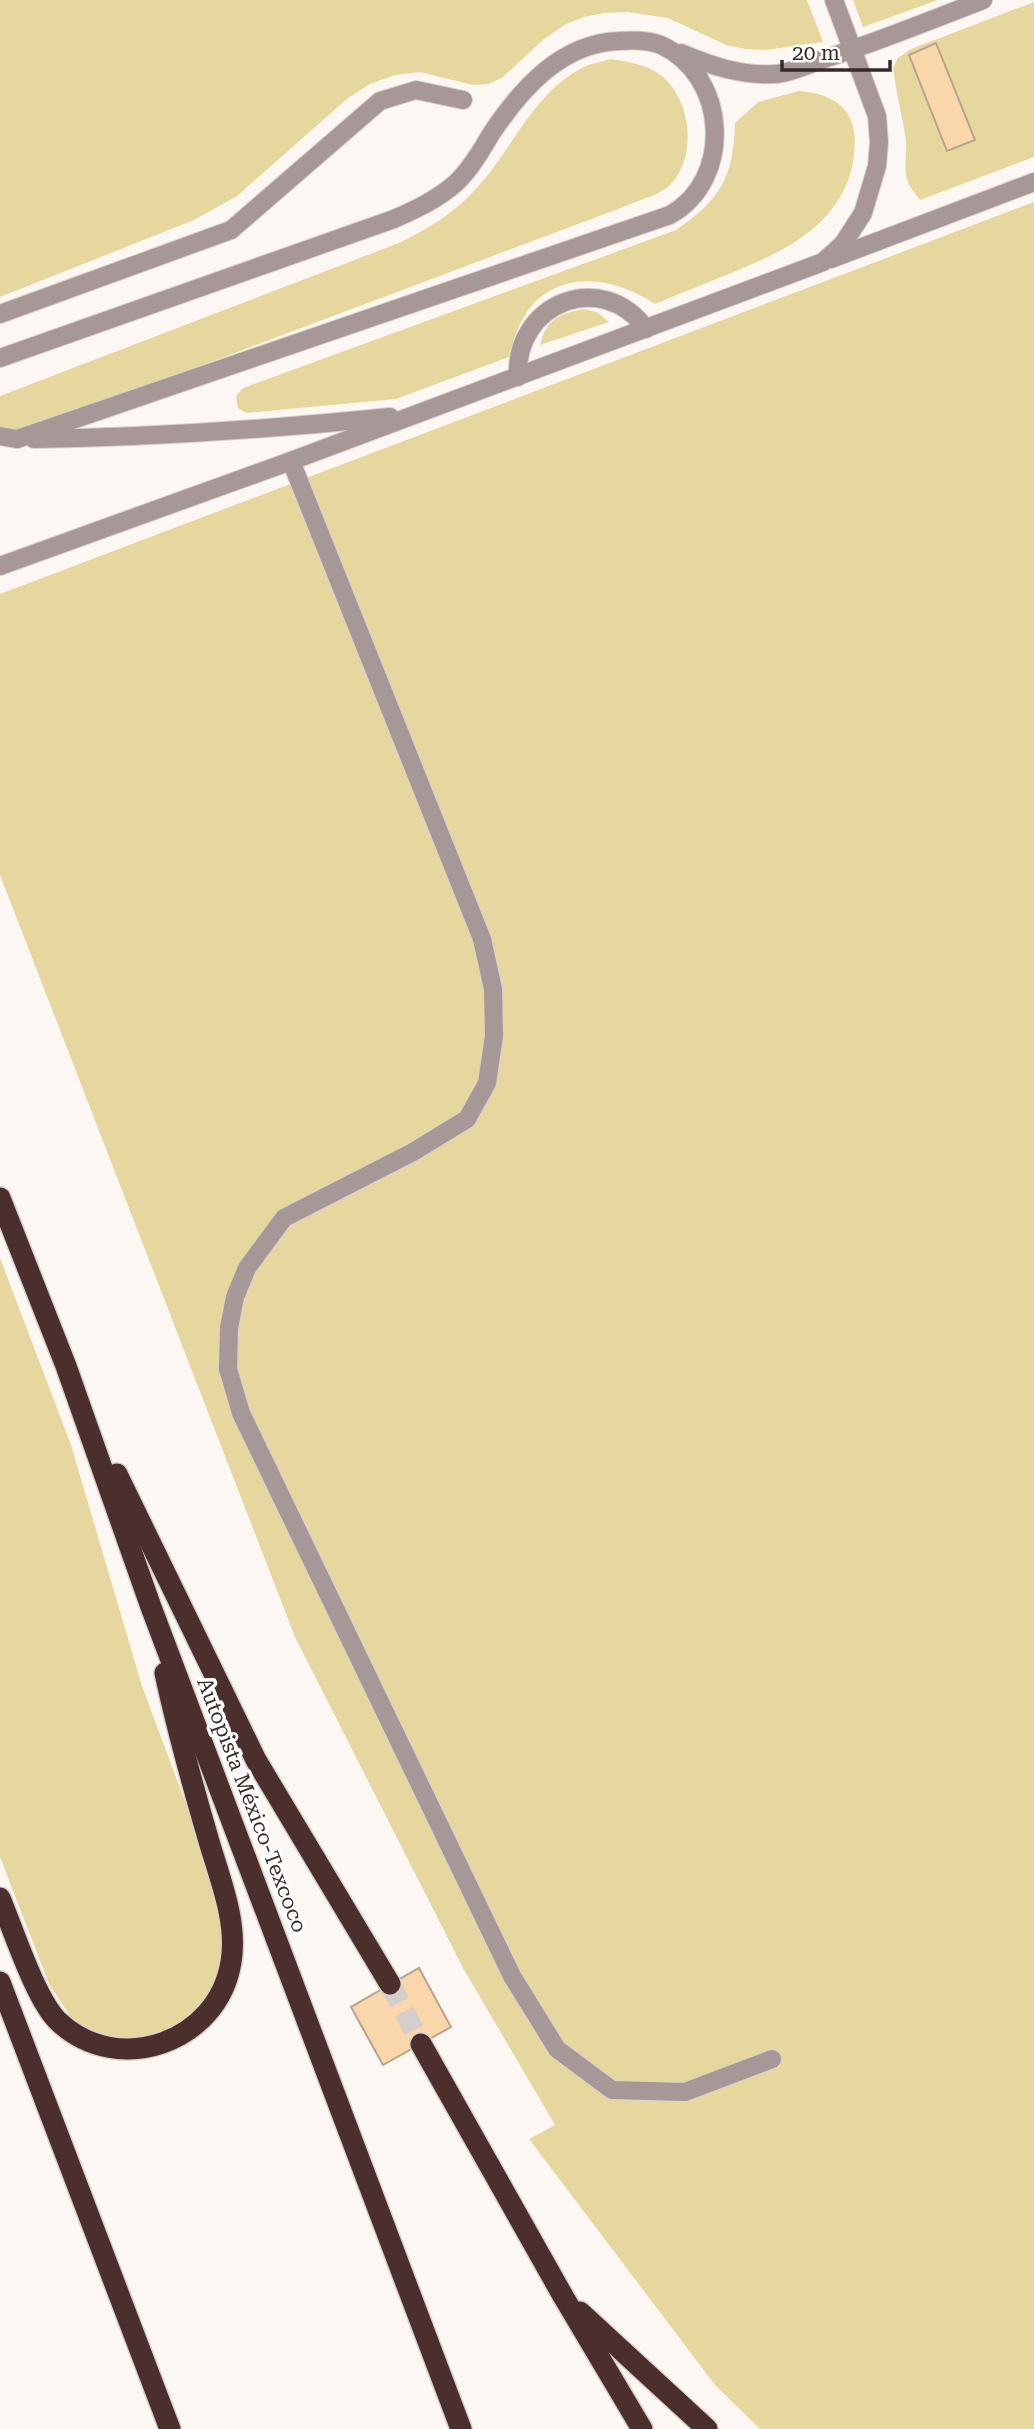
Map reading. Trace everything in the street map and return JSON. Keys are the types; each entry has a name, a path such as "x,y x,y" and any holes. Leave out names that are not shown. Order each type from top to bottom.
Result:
{"highway":[{"name":"Autopista México-Texcoco","path":"0,1198 66,1366 151,1607 461,2429"},
{"path":"66,1366 256,1760 390,1984"},
{"path":"0,1898 42,2000 57,2020 84,2039 114,2049 135,2050 156,2046 175,2039 191,2028 218,2000 231,1963 232,1943 228,1911 176,1726 151,1607"},
{"path":"0,1982 170,2429"},
{"path":"421,2044 642,2429"},
{"path":"564,2297 707,2429"}],"street":[{"path":"823,262 843,244 863,213 877,166 879,142 877,116 834,0"},
{"path":"0,358 425,206 459,180 525,90 545,69 569,53 594,44 639,41 660,45 707,64 755,75 779,74 852,50 984,0"},
{"path":"8,438 670,215 681,209 691,201 707,176 712,159 714,122 711,104 694,71 660,45"},
{"path":"0,314 231,230 380,101 416,90 463,100"},
{"path":"0,566 416,415 1034,182"},
{"path":"518,377 520,350 525,336 545,312 559,304 581,298 604,300 619,305 638,318 646,329"},
{"path":"8,438 136,437 265,429 416,415"},
{"path":"291,461 482,939 492,989 494,1036 487,1083 467,1119 413,1152 284,1218 247,1268 236,1297 229,1328 228,1369 242,1413 512,1976 557,2049 612,2090 685,2092 772,2059"}],"shaded area":[{"path":"0,0 807,0 823,42 766,50 746,49 726,45 668,18 627,12 604,13 566,24 544,39 502,78 488,84 473,85 420,72 395,75 370,84 348,98 237,196 194,220 0,297"},
{"path":"853,0 938,0 863,27"},
{"path":"1034,2 1034,157 920,200 906,175 905,134 893,68 898,58 911,49"},
{"path":"610,59 637,64 656,72 672,86 679,99 685,113 687,129 685,159 679,173 666,189 0,441 0,396 399,243 429,226 457,207 474,191 551,91 584,67"},
{"path":"799,91 827,97 841,106 851,121 855,146 846,184 836,203 823,220 789,246 655,304 628,290 599,282 584,281 556,288 542,296 530,308 517,332 509,357 396,399 246,413 238,408 236,396 243,388 676,230 704,208 722,186 731,159 735,123 758,102"},
{"path":"1034,202 1034,2429 760,2429 715,2385 529,2139 555,2125 463,1968 295,1637 0,875 0,594"},
{"path":"583,309 597,312 609,322 540,345 554,320"},
{"path":"0,1258 71,1445 142,1686 218,1890 223,1929 221,1967 208,2000 166,2036 128,2040 98,2035 72,2019 49,1984 0,1857"}],"building":[{"path":"936,43 975,140 947,151 909,55"},
{"path":"419,1968 451,2027 383,2065 351,2007"}],"tunnel":[{"path":"390,1984 421,2044"}]}
